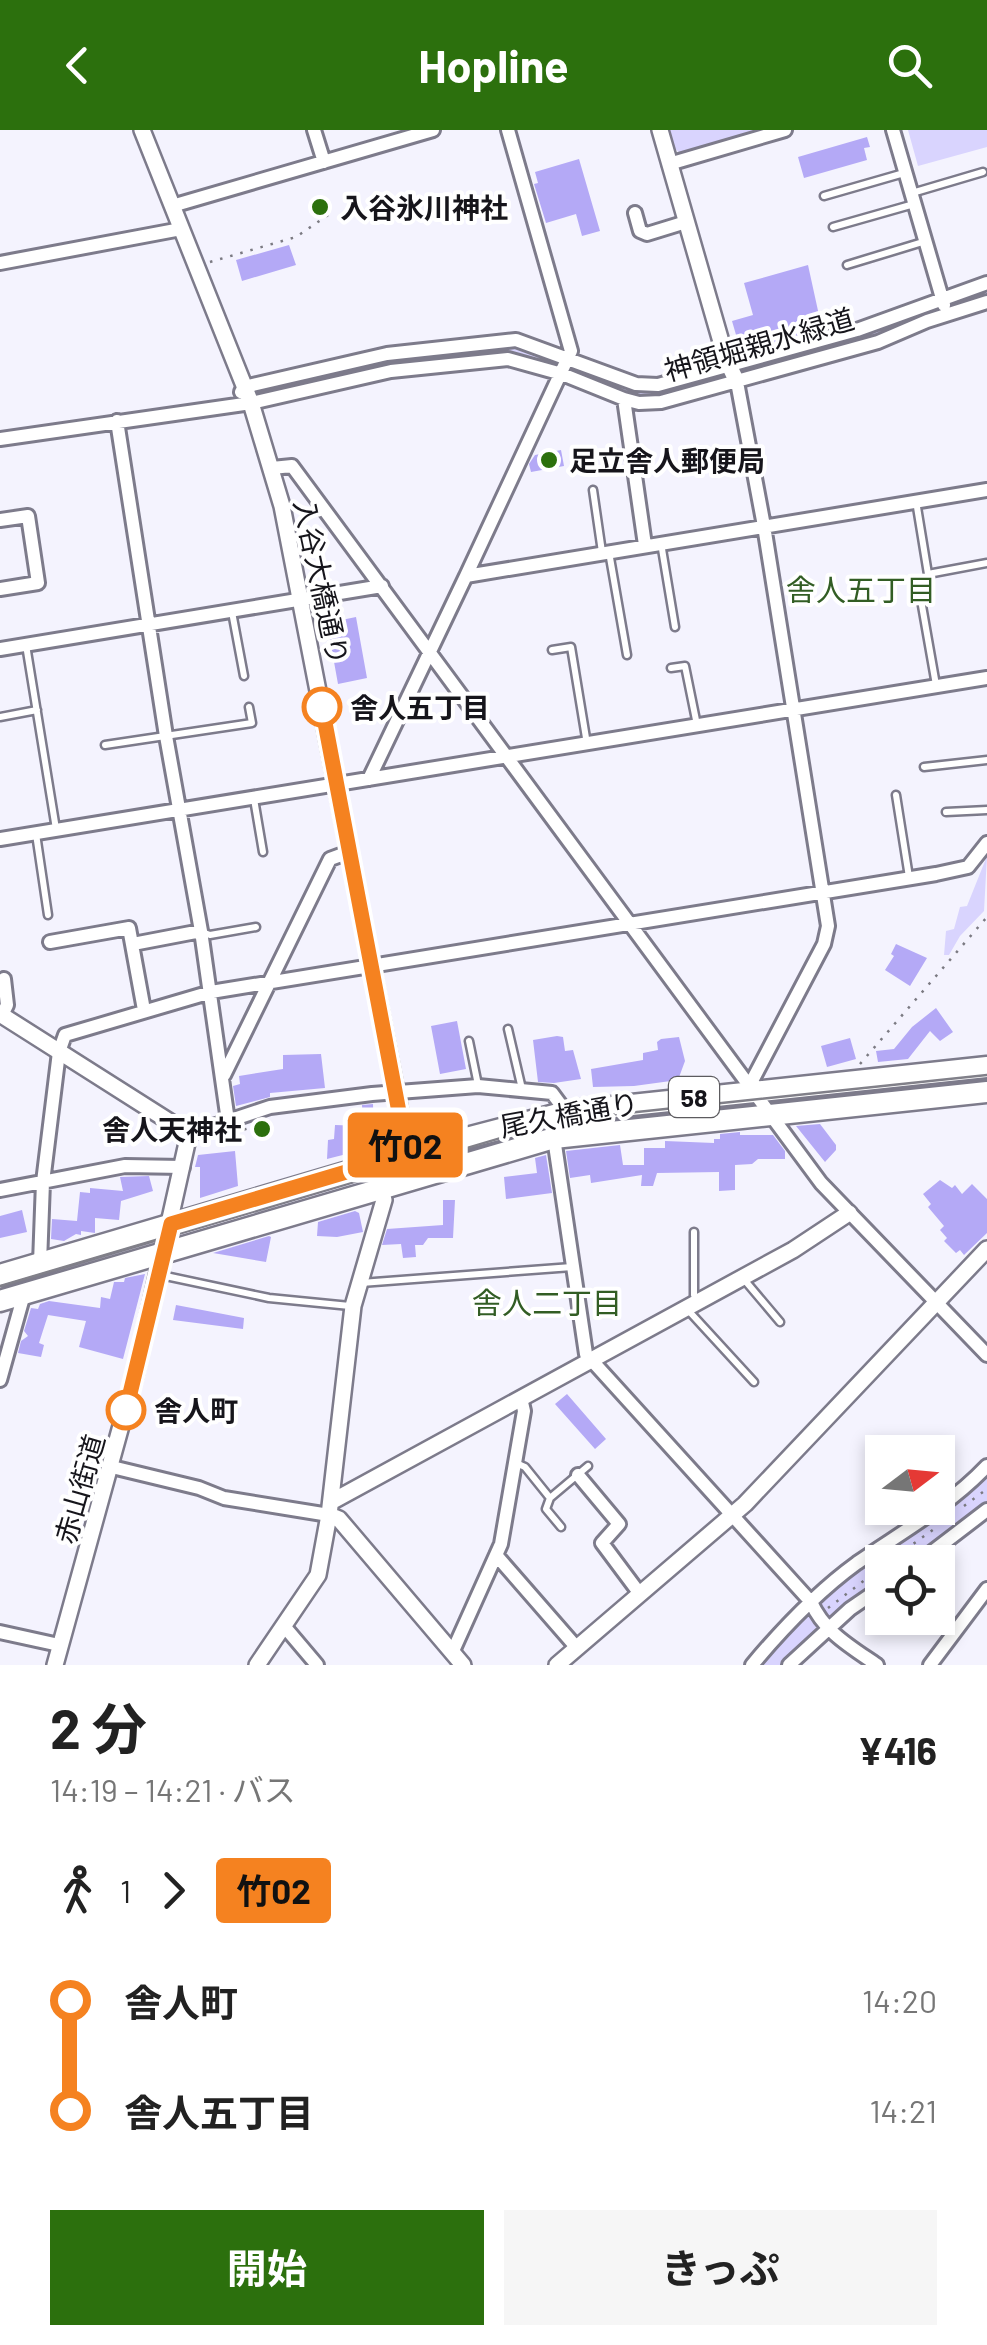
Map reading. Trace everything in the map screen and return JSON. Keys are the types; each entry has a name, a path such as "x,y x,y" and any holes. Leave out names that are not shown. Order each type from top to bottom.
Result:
{"main road":[{"name":"尾久橋通り","path":"0,1275 407,1154 566,1112 987,1067"},
{"name":"尾久橋通り","path":"0,1301 554,1138 987,1092"}],"street":[{"name":"入谷大橋通り","path":"142,130 244,387 243,403 272,468 302,601 413,1179"},
{"path":"314,130 324,162"},
{"path":"172,206 433,130"},
{"path":"368,779 570,358 508,130"},
{"path":"660,130 737,382 764,526 827,938 753,1079 755,1090"},
{"path":"670,164 785,130"},
{"path":"893,130 947,314"},
{"path":"635,213 640,231 648,234 686,222"},
{"path":"0,263 181,229"},
{"path":"244,387 387,354 505,340 525,342 646,386 857,330 987,283"},
{"path":"0,439 243,403 391,370 508,359 640,403 661,402 878,342 987,302"},
{"path":"624,398 645,545"},
{"path":"117,421 201,931 228,1121"},
{"path":"272,468 292,466 821,1183 987,1355"},
{"path":"466,576 987,490"},
{"path":"0,520 28,516 38,583 0,589"},
{"path":"0,649 382,586"},
{"path":"0,839 987,678"},
{"path":"40,1264 43,1182 59,1052 65,1035 210,992 968,866 987,843"},
{"path":"223,1078 330,859 349,852"},
{"path":"50,942 129,928 144,1010"},
{"path":"132,944 201,931"},
{"path":"4,979 7,1005 1,1015 190,1134 270,1107 478,1086 552,1093 566,1112"},
{"name":"赤山街道","path":"55,1665 112,1467 190,1134"},
{"path":"554,1138 586,1354 811,1602 828,1629 877,1665"},
{"path":"257,1665 318,1575 330,1508 353,1306 382,1209 376,1164"},
{"path":"0,1190 125,1166 184,1167"},
{"path":"112,1467 200,1488 224,1498 330,1508 521,1398 793,1250 850,1213"},
{"path":"556,1665 732,1516 987,1249"},
{"path":"1,1374 24,1294"},
{"path":"330,1508 457,1659 496,1555 524,1410 521,1398"},
{"path":"752,1665 811,1602 855,1564 942,1506 987,1466"},
{"path":"583,1470 619,1524 602,1543 640,1594"},
{"path":"941,1545 987,1510"},
{"path":"496,1555 577,1648"},
{"path":"930,1665 987,1590"},
{"path":"790,1665 865,1600"},
{"path":"284,1626 316,1665"},
{"path":"0,1632 59,1645"}],"lane":[{"path":"833,227 983,172"},
{"path":"824,196 906,173"},
{"path":"847,265 926,241"},
{"path":"593,490 627,655"},
{"path":"916,502 928,574 987,564"},
{"path":"661,542 675,627"},
{"path":"921,600 936,686"},
{"path":"232,612 244,676"},
{"path":"26,644 56,829"},
{"path":"552,650 572,648 587,744"},
{"path":"672,668 685,666 697,726"},
{"path":"105,744 252,723 249,707"},
{"path":"0,717 37,710"},
{"path":"924,767 987,760"},
{"path":"896,796 909,878"},
{"path":"254,798 263,852"},
{"path":"946,812 987,810"},
{"path":"36,833 48,915"},
{"path":"201,931 210,935 256,927"},
{"path":"508,1029 522,1088"},
{"path":"470,1040 478,1086"},
{"path":"694,1232 692,1305 754,1382"},
{"path":"360,1283 572,1267"},
{"path":"160,1275 269,1298 353,1306"},
{"path":"742,1276 780,1322"},
{"path":"515,1463 525,1467 550,1498"},
{"path":"561,1526 546,1509 550,1498 583,1470"}],"path":[{"path":"208,262 296,237 331,213"},
{"path":"856,1069 987,916"}],"shaded area":[{"path":"668,130 757,130 680,153 673,147"},
{"path":"908,130 987,130 987,147 918,166"},
{"path":"987,287 987,297 865,342 663,398 643,400 524,356 508,354 257,397 254,388 389,357 490,346 526,347 645,389"},
{"path":"987,856 984,911 960,936 949,955 944,955 946,931 954,929 960,907 967,906"},
{"path":"987,1474 987,1503 942,1541 936,1545 896,1545 923,1525 955,1525 955,1501"},
{"path":"865,1568 865,1593 813,1633 782,1665 761,1665 804,1618"}],"building":[{"path":"867,137 867,160 804,178 798,157"},
{"path":"579,159 600,231 582,236 576,214 546,223 534,184 538,183 535,172"},
{"path":"289,245 296,265 242,281 236,260"},
{"path":"808,265 822,329 741,352 732,321 753,315 744,283"},
{"path":"561,450 564,466 531,472 529,464 535,455"},
{"path":"356,617 367,678 338,684 327,623"},
{"path":"896,944 927,958 910,986 885,970"},
{"path":"936,1008 953,1032 940,1041 930,1031 908,1059 878,1062 876,1051 894,1049 912,1027"},
{"path":"457,1021 466,1069 440,1074 431,1026"},
{"path":"563,1037 565,1051 573,1050 581,1079 538,1082 533,1040"},
{"path":"679,1037 685,1061 678,1080 593,1087 591,1069 643,1060 643,1053 658,1050 657,1042 661,1039"},
{"path":"850,1038 856,1059 827,1067 821,1046"},
{"path":"321,1054 325,1088 270,1093 270,1097 236,1106 233,1086 240,1084 239,1076 283,1069 283,1055"},
{"path":"373,1104 374,1147 327,1159 328,1140 334,1139 335,1125 363,1126 362,1105"},
{"path":"820,1124 836,1145 825,1162 796,1126"},
{"path":"720,1134 773,1135 785,1151 785,1159 758,1159 752,1164 735,1165 735,1190 719,1191 719,1172 657,1173 653,1186 641,1186 642,1175 591,1183 590,1175 570,1178 566,1151 620,1145 623,1165 644,1165 644,1148 665,1148 665,1141 714,1143"},
{"path":"235,1151 238,1186 200,1198 200,1167 195,1167 198,1155"},
{"path":"546,1155 552,1193 506,1199 504,1177 537,1173 535,1158"},
{"path":"149,1176 153,1191 121,1201 119,1220 95,1218 95,1233 81,1231 81,1235 64,1241 51,1239 52,1219 77,1221 80,1192 90,1193 90,1188 123,1191 120,1177"},
{"path":"940,1180 952,1188 955,1185 962,1194 972,1184 987,1199 987,1233 964,1255 944,1241 947,1238 940,1230 944,1226 923,1194"},
{"path":"443,1200 455,1200 453,1238 428,1238 423,1245 415,1245 416,1257 403,1258 401,1244 382,1245 387,1229 443,1225"},
{"path":"22,1210 27,1232 0,1238 0,1216"},
{"path":"359,1213 363,1232 317,1236 318,1222"},
{"path":"269,1236 266,1262 213,1253"},
{"path":"145,1274 123,1359 79,1347 86,1321 48,1315 39,1343 44,1345 41,1357 18,1353 21,1341 28,1336 24,1331 31,1308 38,1309 49,1301 100,1308 101,1297 110,1299 114,1282"},
{"path":"176,1305 244,1318 243,1329 173,1320"},
{"path":"567,1394 606,1439 595,1449 555,1404"}],"tram line":[{"path":"0,1286 538,1127 590,1117 987,1075"}],"bus line":[{"name":"竹02","path":"126,1410 171,1224 407,1154 322,707"}],"place":[{"name":"入谷氷川神社","path":"320,207"},
{"name":"足立舎人郵便局","path":"549,460"},
{"name":"舎人五丁目","path":"322,707"},
{"name":"舎人天神社","path":"262,1129"},
{"name":"舎人町","path":"126,1410"}],"district":[{"name":"舎人五丁目","path":"861,589"},
{"name":"舎人二丁目","path":"547,1302"}]}
